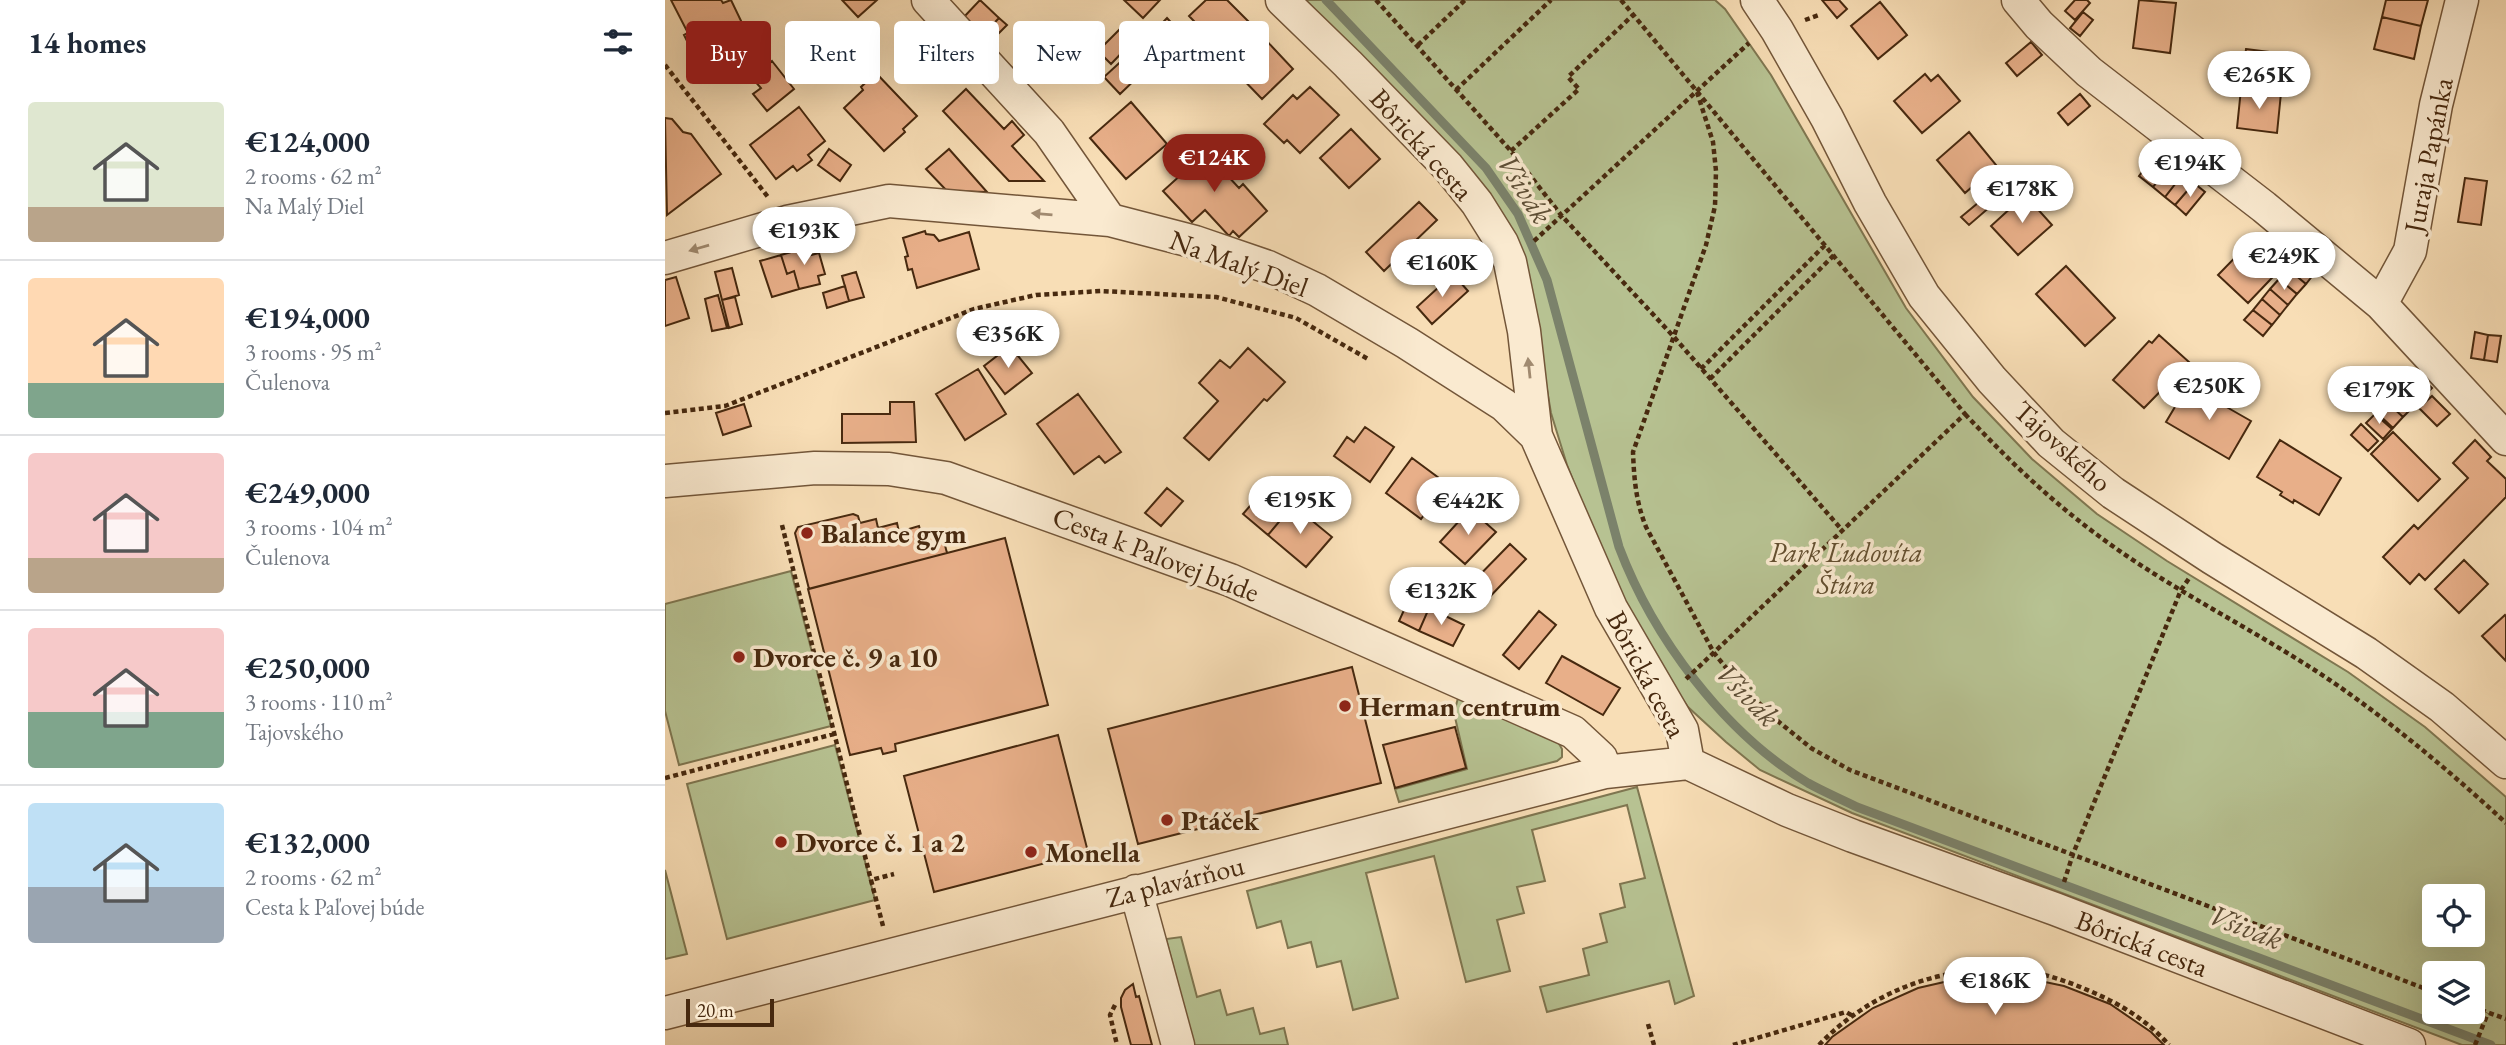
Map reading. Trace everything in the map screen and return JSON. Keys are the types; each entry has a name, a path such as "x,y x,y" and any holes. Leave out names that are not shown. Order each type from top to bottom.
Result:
{"street":[{"path":"928,0 1049,132 1110,220"},
{"name":"Bôrická cesta","path":"1282,0 1448,167 1477,203 1502,243 1510,262 1524,331 1536,436 1611,608 1682,730 1688,763 1787,810 1853,836 2055,909 2409,1045"},
{"name":"Tajovského","path":"1757,0 1827,118 1870,203 1924,296 1992,380 2051,443 2113,493 2366,653 2442,708 2506,762"},
{"path":"2018,0 2089,72 2264,207 2381,304 2506,439"},
{"name":"Juraja Papánka","path":"2381,304 2410,251 2436,105 2462,0"},
{"name":"Na Malý Diel","path":"665,258 787,222 889,201 1110,220 1195,242 1268,267 1317,290 1504,405 1536,436"},
{"name":"Cesta k Paľovej búde","path":"665,481 815,468 889,469 946,478 1230,580 1573,732 1601,758 1605,772"},
{"name":"Za plavárňou","path":"665,1013 1605,772 1688,763"},
{"path":"1136,891 1178,1045"}],"path":[{"path":"1376,0 1511,151 1562,215 1674,337 1842,530"},
{"path":"1417,46 1465,0"},
{"path":"1457,90 1551,0"},
{"path":"1621,0 1965,414 2001,453 2055,503 2108,544 2336,684 2392,726 2477,796 2506,824"},
{"path":"1511,151 1579,89 1568,77 1633,15"},
{"path":"1801,22 1819,15"},
{"path":"1537,238 1752,40"},
{"path":"665,65 787,222"},
{"path":"1697,92 1713,142 1716,172 1714,206 1706,245 1633,452 1638,508 1714,653 1774,719 1811,748 1840,764 1910,794 2422,987"},
{"path":"1701,369 1826,244"},
{"path":"1710,379 1834,255"},
{"path":"665,413 725,406 974,309 1036,295 1101,290 1216,296 1296,318 1374,362 1394,359 1407,343"},
{"path":"1680,685 1965,414"},
{"path":"782,526 890,954"},
{"path":"2067,875 2073,854 2186,583"},
{"path":"665,778 834,734"},
{"path":"871,880 894,874"},
{"path":"1819,1045 1871,1003 1916,982 1964,971 2016,969 2065,981 2112,1000 2154,1029 2169,1045"},
{"path":"1115,1006 1110,1015 1117,1045"},
{"path":"1734,1045 1846,1012 1853,1016"},
{"path":"2485,1012 2506,1019"},
{"path":"2475,1045 2488,1013"},
{"path":"1649,1024 1654,1045"}],"green space":[{"name":"Park Ľudovíta Štúra","path":"1298,0 1715,0 1725,9 1771,75 1906,308 1973,397 2032,459 2097,514 2167,561 2348,672 2425,727 2506,797 2506,1045 2462,1045 1852,813 1760,770 1688,707 1651,655 1618,595 1567,465 1551,413 1530,290"},
{"name":"Dvorce č. 9 a 10","path":"791,571 831,726 679,765 665,711 665,604"},
{"path":"1458,698 1554,735 1562,749 1562,757 1557,761 1399,802 1395,789 1467,769 1454,713"},
{"name":"Dvorce č. 1 a 2","path":"835,745 875,900 727,939 687,784"},
{"path":"1637,787 1694,996 1675,1004 1669,981 1547,1012 1540,987 1589,975 1583,949 1607,942 1600,914 1625,907 1620,884 1645,878 1627,805 1532,830 1545,881 1517,887 1524,913 1497,920 1510,971 1466,982 1434,856 1366,873 1398,998 1353,1010 1341,961 1317,967 1311,942 1288,948 1281,921 1257,928 1247,891"},
{"path":"665,870 687,954 665,959"},
{"path":"1181,937 1197,997 1220,990 1227,1015 1253,1008 1260,1034 1284,1028 1288,1045 1194,1045 1166,939"}],"building":[{"path":"671,0 721,0 723,3 731,0 741,21 686,21 686,29"},
{"path":"842,0 877,0 858,17"},
{"path":"980,0 999,18 996,21 962,19"},
{"path":"1124,0 1160,0 1143,18"},
{"path":"1206,0 1227,0 1248,21 1194,21 1189,16"},
{"path":"1822,0 1839,0 1847,9 1837,18"},
{"path":"2075,0 2087,0 2090,3 2075,20 2065,11"},
{"path":"2139,0 2176,3 2170,53 2133,48"},
{"path":"2386,0 2428,0 2421,26 2382,17"},
{"path":"1880,2 1907,35 1878,59 1851,26"},
{"path":"2083,12 2093,20 2080,36 2070,28"},
{"path":"2382,17 2421,26 2414,59 2374,49"},
{"path":"999,18 1007,25 999,33 999,21 996,21"},
{"path":"1119,30 1119,56 1111,64 1105,58 1105,44"},
{"path":"2031,42 2042,55 2017,76 2006,63"},
{"path":"1269,43 1293,69 1262,99 1247,84 1269,84"},
{"path":"2246,49 2286,54 2281,93 2241,89"},
{"path":"771,62 785,78 785,84 790,84 794,89 767,111 753,94 761,88 757,84 771,84"},
{"path":"1119,63 1119,84 1130,84 1120,94 1105,76"},
{"path":"1925,74 1931,81 1938,75 1960,101 1922,133 1894,101"},
{"path":"880,77 917,116 903,129 905,132 884,151 844,108 863,90 861,87 864,84 880,84"},
{"path":"1310,87 1339,115 1300,153 1287,140 1284,143 1264,124 1293,95 1297,99"},
{"path":"966,89 1004,129 1012,121 1024,135 1012,146 1044,181 1009,181 943,111"},
{"path":"2241,89 2281,93 2277,133 2237,128"},
{"path":"2080,94 2090,106 2068,125 2058,113"},
{"path":"1131,102 1167,144 1126,179 1090,138"},
{"path":"799,107 825,141 808,155 812,160 797,171 793,166 776,179 750,145"},
{"path":"665,118 672,119 683,132 691,134 721,174 667,215"},
{"path":"1351,129 1380,159 1349,188 1320,158"},
{"path":"1969,132 2001,171 1984,185 1980,180 1965,193 1937,160"},
{"path":"1204,144 1228,170 1225,173 1239,188 1243,184 1267,211 1239,237 1233,231 1229,236 1205,210 1192,222 1163,191 1183,173 1178,168"},
{"path":"829,149 851,165 840,181 818,165"},
{"path":"949,149 987,192 947,191 926,169"},
{"path":"2157,153 2171,164 2153,187 2139,176"},
{"path":"2171,164 2183,174 2165,197 2153,187"},
{"path":"2183,174 2194,183 2175,205 2165,197"},
{"path":"2465,178 2487,181 2481,225 2458,222"},
{"path":"2194,183 2205,192 2186,215 2175,205"},
{"path":"2025,195 2052,225 2018,255 1991,226"},
{"path":"1984,198 1991,206 1969,225 1961,217"},
{"path":"1419,202 1437,220 1384,271 1366,252"},
{"path":"925,231 939,241 969,232 979,269 917,288 912,269 908,270 905,257 908,256 903,238"},
{"path":"2258,234 2287,262 2248,303 2218,275"},
{"path":"808,247 811,255 819,253 825,274 818,276 820,284 799,289 794,271 787,274 781,255"},
{"path":"781,255 787,274 794,271 799,289 772,297 760,261"},
{"path":"2295,260 2313,275 2306,284 2287,268"},
{"path":"2066,266 2115,318 2085,346 2036,294"},
{"path":"732,268 739,295 722,300 715,272"},
{"path":"2287,268 2306,284 2297,294 2279,279"},
{"path":"856,272 864,297 849,301 842,276"},
{"path":"1453,274 1468,291 1432,324 1417,307"},
{"path":"676,277 689,318 665,326 665,280"},
{"path":"2279,279 2297,294 2288,305 2270,289"},
{"path":"845,286 849,301 827,308 823,293"},
{"path":"2270,289 2288,305 2280,315 2262,299"},
{"path":"718,295 727,328 712,331 705,299"},
{"path":"735,297 742,324 729,328 722,300"},
{"path":"2262,299 2280,315 2272,325 2253,310"},
{"path":"2253,310 2272,325 2263,336 2244,320"},
{"path":"2475,332 2488,335 2484,360 2471,358"},
{"path":"2159,335 2189,362 2144,408 2113,380 2149,341 2152,343"},
{"path":"2488,335 2501,336 2497,362 2484,360"},
{"path":"1010,346 1032,373 1005,394 984,366"},
{"path":"1248,348 1285,382 1267,401 1264,399 1209,460 1184,438 1218,401 1199,383 1220,360 1230,368"},
{"path":"978,369 1006,414 965,440 936,394"},
{"path":"2415,372 2432,388 2422,398 2405,382"},
{"path":"2405,382 2422,398 2413,407 2396,391"},
{"path":"2188,385 2251,421 2229,459 2166,422"},
{"path":"2396,391 2413,407 2403,417 2386,401"},
{"path":"1078,394 1121,452 1105,463 1099,456 1074,474 1037,424"},
{"path":"2432,396 2450,414 2437,426 2419,408"},
{"path":"2386,401 2403,417 2393,428 2376,412"},
{"path":"890,402 914,402 916,442 842,443 842,414 890,414"},
{"path":"744,404 751,426 723,435 716,413"},
{"path":"2375,414 2392,429 2383,439 2366,423"},
{"path":"2361,424 2378,441 2368,451 2351,435"},
{"path":"1365,427 1394,447 1370,482 1334,456 1347,437 1354,442"},
{"path":"2393,432 2440,479 2418,501 2371,454"},
{"path":"2280,440 2341,478 2319,515 2294,500 2293,503 2280,495 2282,492 2257,477"},
{"path":"2475,440 2491,457 2487,461 2506,479 2506,497 2425,580 2419,574 2410,584 2383,557 2414,525 2418,529 2468,478 2453,463"},
{"path":"1412,458 1447,484 1421,519 1386,493"},
{"path":"1269,484 1293,505 1268,535 1243,514"},
{"path":"1167,488 1183,501 1161,526 1145,513"},
{"path":"1293,505 1332,537 1306,567 1268,535"},
{"path":"1470,509 1496,532 1465,564 1440,542"},
{"path":"853,514 858,516 860,523 876,519 878,528 897,523 899,532 919,526 922,536 941,530 947,553 809,589 795,533 798,527"},
{"path":"1005,538 1048,705 895,744 896,751 883,754 881,748 850,755 808,589"},
{"path":"1510,544 1526,559 1480,607 1464,591"},
{"path":"2464,560 2488,584 2459,613 2435,589"},
{"path":"1416,584 1447,601 1441,614 1429,608 1419,631 1399,621"},
{"path":"1429,608 1464,625 1453,646 1419,631"},
{"path":"1539,611 1556,625 1519,669 1503,655"},
{"path":"2506,616 2506,661 2482,636"},
{"path":"1562,656 1620,688 1603,715 1546,683"},
{"path":"1352,667 1381,783 1138,844 1108,729"},
{"path":"1455,727 1466,768 1395,788 1383,745"},
{"path":"1058,735 1088,852 934,892 904,776"},
{"path":"2016,976 2064,986 2110,1004 2151,1032 2164,1045 1825,1045 1873,1008 1918,988 1966,977"},
{"path":"1133,984 1136,997 1139,996 1152,1045 1131,1045 1121,998 1125,990"}],"waterway":[{"name":"Všivák","path":"1326,0 1486,168 1518,214 1547,280 1619,547 1633,581 1651,615 1695,680 1748,738 1808,783 1857,807 2491,1045"}],"place":[{"name":"Balance gym","path":"807,533"},
{"name":"Dvorce č. 9 a 10","path":"739,657"},
{"name":"Herman centrum","path":"1345,706"},
{"name":"Ptáček","path":"1167,820"},
{"name":"Dvorce č. 1 a 2","path":"781,842"},
{"name":"Monella","path":"1031,852"}]}
